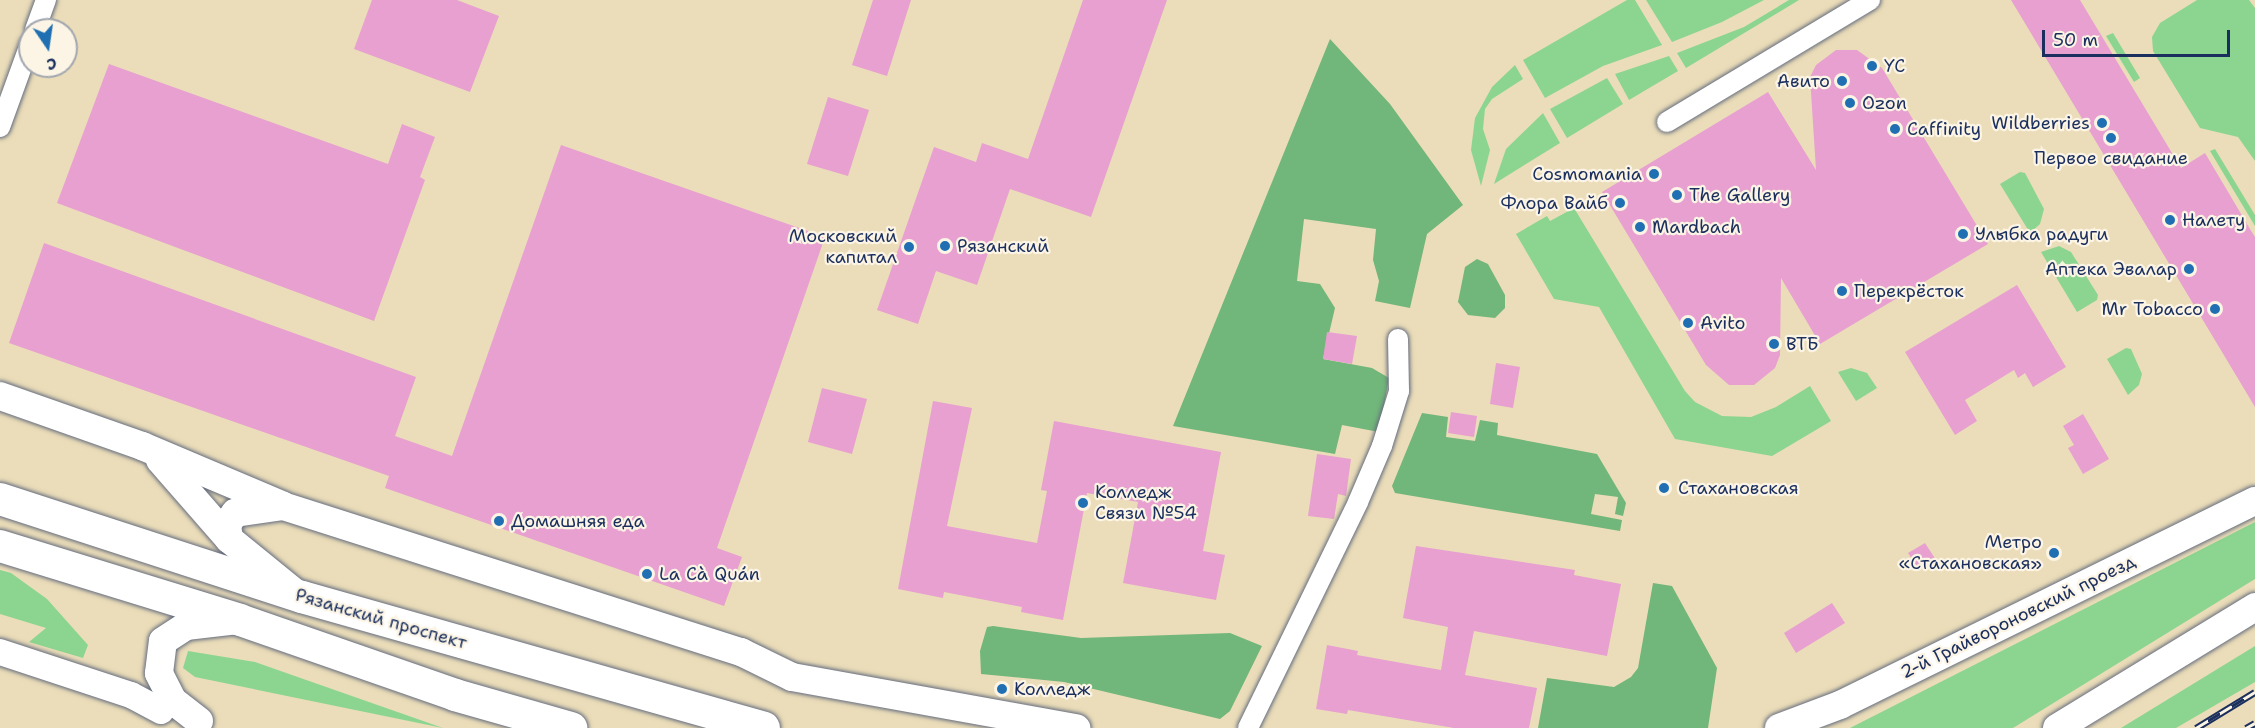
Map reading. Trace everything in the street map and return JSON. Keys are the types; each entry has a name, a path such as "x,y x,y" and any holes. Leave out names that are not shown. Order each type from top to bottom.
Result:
{"main road":[{"path":"0,396 142,446 284,506 741,652 792,677 1076,728"},
{"path":"142,446 171,468 229,539 302,597"},
{"name":"Рязанский проспект","path":"0,500 302,597 764,728"},
{"name":"2-й Грайвороновский проезд","path":"1779,728 1840,705 2255,501"},
{"path":"229,539 227,524 236,513 284,506"},
{"path":"0,546 240,620 455,695 571,728"},
{"path":"2057,728 2255,607"},
{"path":"212,725 173,701 159,673 163,641 186,626 240,620"},
{"path":"161,711 212,725"}],"street":[{"path":"39,18 46,0"},
{"path":"1667,122 1870,0"},
{"path":"0,127 18,77"},
{"path":"1248,728 1382,446 1399,391 1398,339"},
{"path":"0,652 131,695 161,711"},
{"path":"1812,728 1840,705"}],"green space":[{"path":"1627,0 1635,0 1662,45 1603,66 1545,98 1523,60"},
{"path":"1646,0 1764,0 1722,22 1672,42"},
{"path":"1789,0 1799,0 1686,68 1677,53 1744,27"},
{"path":"2197,0 2249,0 2255,8 2255,161 2238,137 2200,128 2153,51 2152,37 2160,23"},
{"path":"2113,33 2140,78 2134,82 2106,36"},
{"path":"1330,39 1390,104 1463,205 1427,234 1410,308 1375,301 1379,281 1373,260 1376,229 1304,219 1297,281 1320,284 1335,308 1323,359 1372,368 1389,378 1379,432 1342,425 1335,454 1173,426"},
{"path":"1669,56 1678,71 1629,100 1615,74"},
{"path":"1515,65 1523,79 1492,99 1485,109 1483,129 1490,150 1481,186 1471,150 1475,118 1492,87"},
{"path":"1607,78 1623,104 1567,138 1550,109"},
{"path":"1543,113 1560,143 1494,184 1506,149"},
{"path":"2215,149 2255,215 2255,226 2210,151"},
{"path":"2020,172 2025,173 2044,209 2040,224 2030,233 2000,184"},
{"path":"1574,208 1685,391 1695,402 1722,416 1751,417 1776,407 1810,386 1831,421 1772,456 1675,439 1599,307 1554,299 1516,234 1547,216 1550,221"},
{"path":"2059,246 2071,252 2098,295 2097,300 2077,312 2041,252"},
{"path":"1477,259 1488,264 1505,295 1505,308 1495,318 1468,315 1458,302 1465,267"},
{"path":"2126,348 2131,349 2142,374 2139,385 2128,395 2107,359"},
{"path":"1851,368 1867,373 1877,388 1856,401 1838,372"},
{"path":"1422,413 1448,417 1446,437 1475,441 1480,420 1498,423 1497,435 1597,454 1626,503 1623,516 1615,514 1618,497 1595,494 1591,514 1622,520 1620,531 1395,493 1392,486"},
{"path":"2255,522 2255,579 2013,728 1850,728"},
{"path":"0,570 11,573 47,599 88,645 83,658 29,642 46,628 0,614"},
{"path":"1653,583 1672,586 1717,668 1708,728 1538,728 1547,678 1614,687 1631,677 1638,668"},
{"path":"987,627 1081,638 1230,633 1262,646 1230,711 1220,719 1064,682 981,674 980,651"},
{"path":"2255,646 2255,682 2176,728 2121,728"},
{"path":"188,651 255,662 443,728 195,677 183,668"}],"building":[{"path":"372,0 457,0 499,16 470,92 354,49"},
{"path":"873,0 911,0 887,76 852,65"},
{"path":"1083,0 1167,0 1091,217 1010,189 977,285 936,271 918,324 877,310 934,147 976,162 982,143 1028,159"},
{"path":"2011,0 2080,0 2181,168 2205,153 2255,237 2255,407"},
{"path":"1836,50 1857,50 1882,68 1988,244 1820,344 1781,278 1780,355 1775,368 1754,385 1729,385 1706,365 1602,192 1768,92 1816,170 1810,77 1816,65"},
{"path":"109,64 388,164 402,124 435,137 420,177 425,180 374,321 57,203"},
{"path":"828,97 869,110 848,176 807,164"},
{"path":"561,145 825,237 717,548 742,557 724,606 385,488 389,476 9,343 44,243 416,377 395,436 452,456"},
{"path":"2017,285 2066,367 2033,387 2025,373 2018,378 2014,370 1965,400 1977,421 1955,435 1905,352"},
{"path":"1327,332 1357,336 1352,364 1323,359"},
{"path":"1496,363 1520,367 1513,408 1490,404"},
{"path":"822,388 867,399 852,454 808,442"},
{"path":"933,401 972,408 947,526 1037,543 1047,491 1041,490 1054,421 1221,452 1203,551 1225,555 1216,600 1123,583 1138,502 1087,493 1063,620 1021,612 1022,607 944,592 943,598 898,589"},
{"path":"1451,412 1477,416 1474,437 1448,433"},
{"path":"2083,414 2109,459 2083,474 2068,448 2074,445 2063,426"},
{"path":"1317,454 1351,459 1346,496 1338,494 1334,519 1308,516"},
{"path":"1925,543 1936,560 1919,570 1908,553"},
{"path":"1416,546 1575,570 1574,575 1621,584 1607,656 1474,631 1465,675 1537,688 1529,728 1454,728 1348,710 1347,714 1316,709 1327,645 1358,651 1357,655 1441,670 1448,627 1403,618"},
{"path":"1832,603 1845,623 1796,653 1784,633"}],"railway":[{"path":"2196,728 2255,692"},
{"path":"2246,728 2255,723"}],"place":[{"name":"YC","path":"1872,66"},
{"name":"Авито","path":"1842,81"},
{"name":"Ozon","path":"1850,103"},
{"name":"Wildberries","path":"2102,123"},
{"name":"Caffinity","path":"1895,129"},
{"name":"Первое свидание","path":"2111,138"},
{"name":"Cosmomania","path":"1654,174"},
{"name":"The Gallery","path":"1677,195"},
{"name":"Флора Вайб","path":"1620,203"},
{"name":"Налету","path":"2170,220"},
{"name":"Mardbach","path":"1640,227"},
{"name":"Улыбка радуги","path":"1963,234"},
{"name":"Рязанский","path":"945,246"},
{"name":"Московский капитал","path":"909,247"},
{"name":"Аптека Эвалар","path":"2189,269"},
{"name":"Перекрёсток","path":"1842,291"},
{"name":"Mr Tobacco","path":"2215,309"},
{"name":"Avito","path":"1688,323"},
{"name":"ВТБ","path":"1774,344"},
{"name":"Стахановская","path":"1664,488"},
{"name":"Колледж Связи №54","path":"1083,503"},
{"name":"Домашняя еда","path":"499,521"},
{"name":"Метро «Стахановская»","path":"2054,553"},
{"name":"La Cà Quán","path":"647,574"},
{"name":"Колледж","path":"1002,689"}]}
